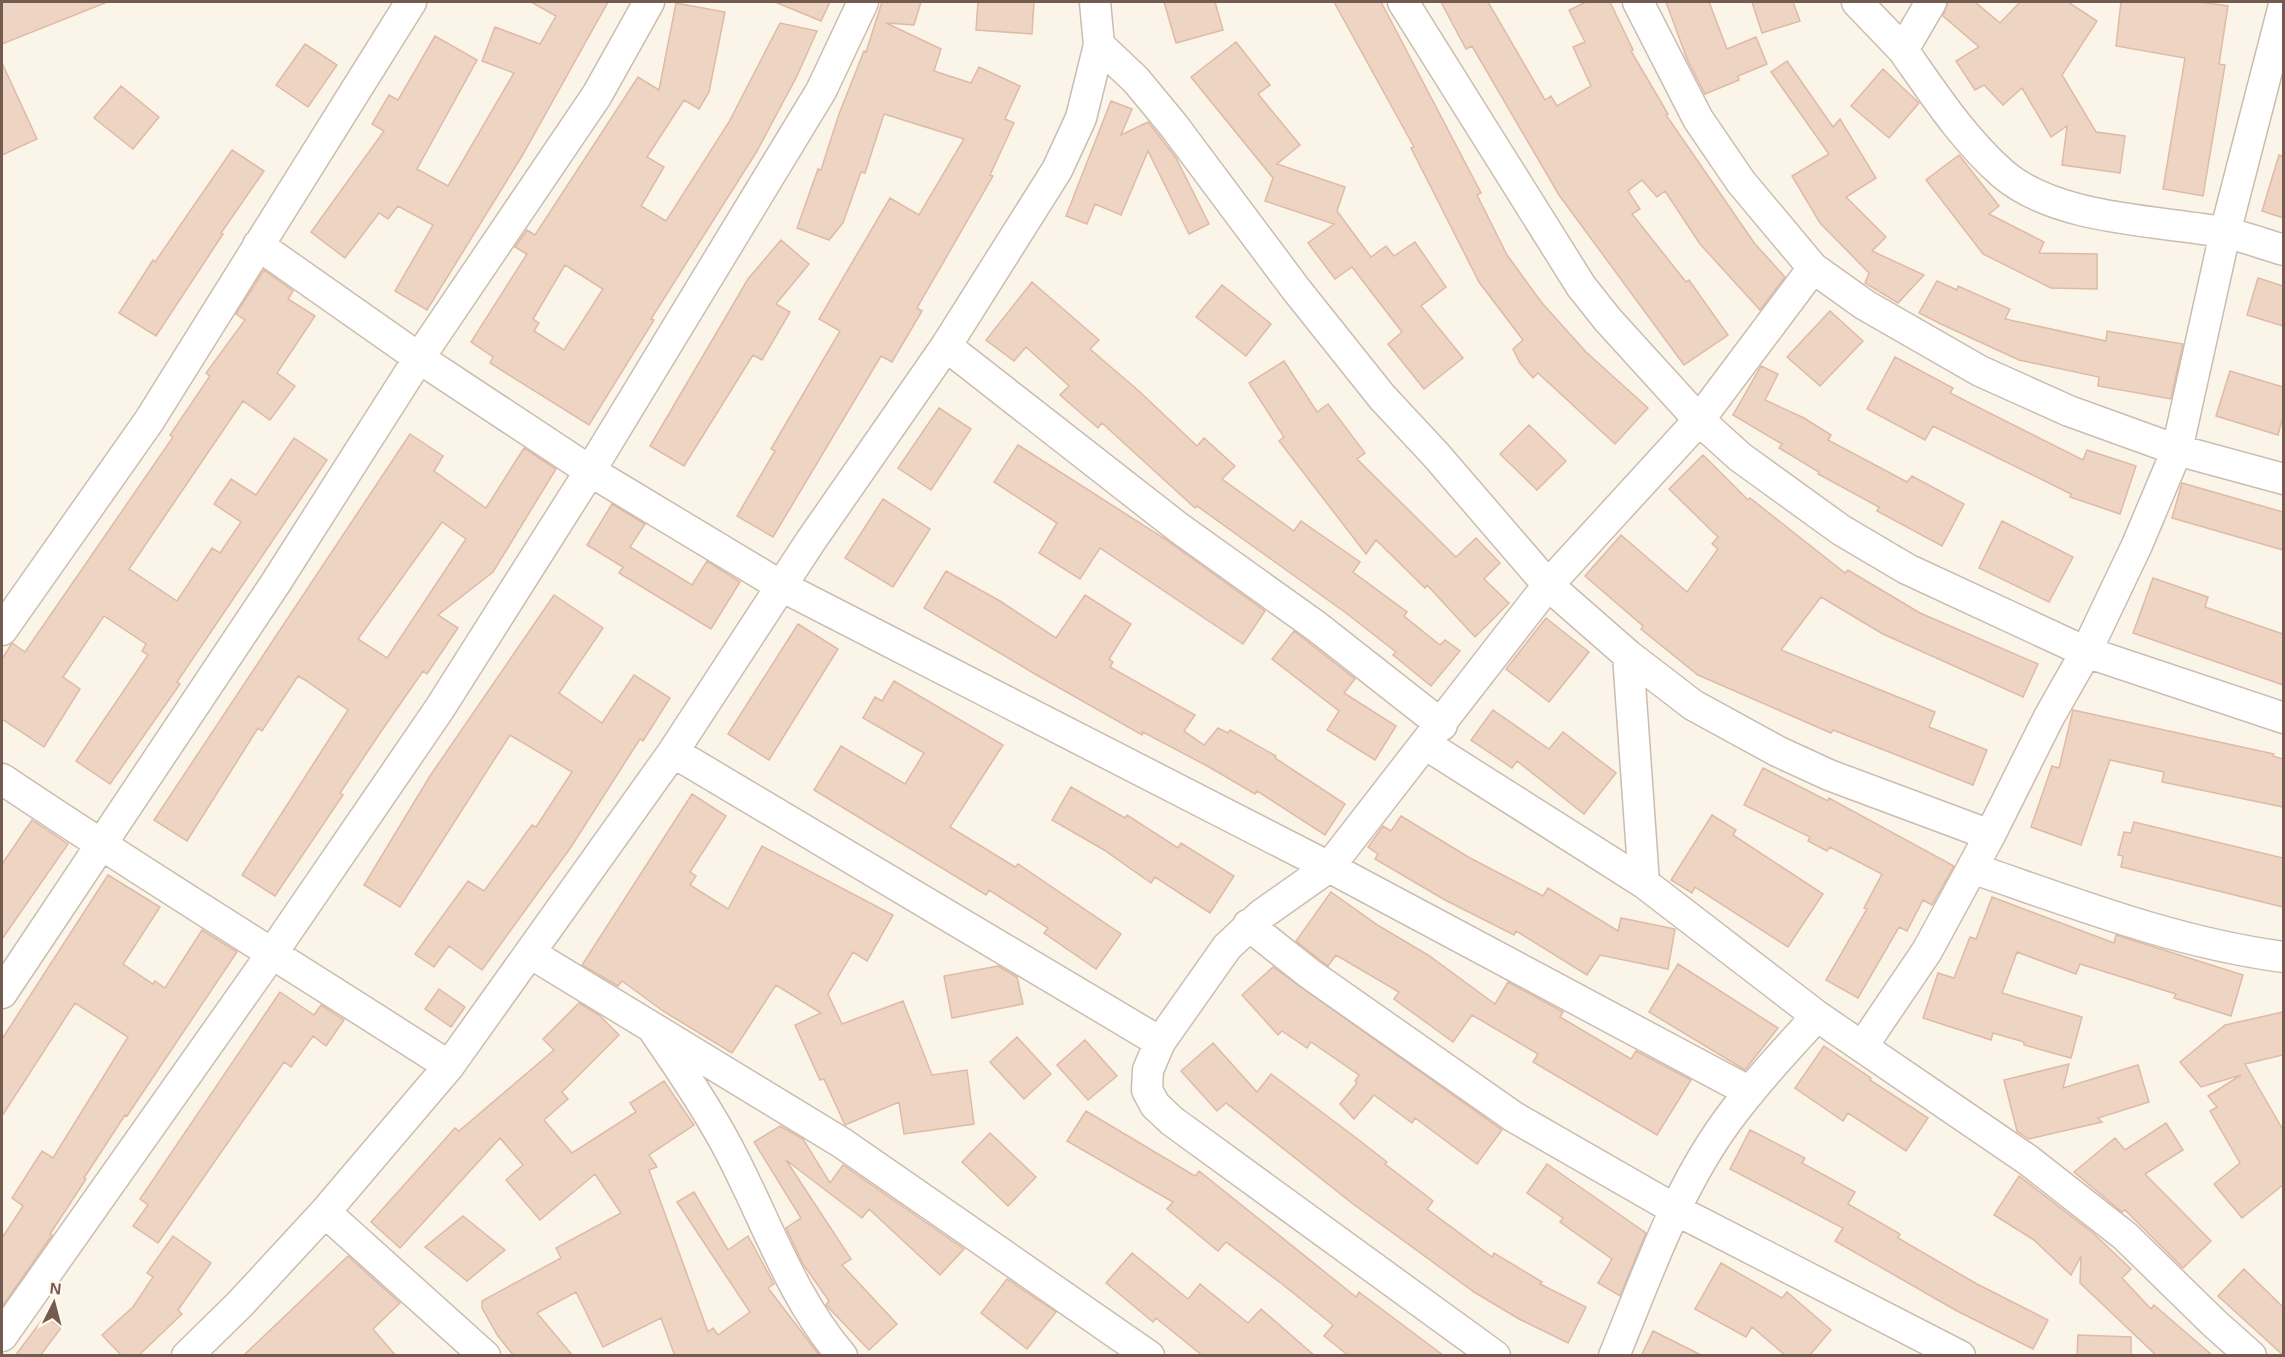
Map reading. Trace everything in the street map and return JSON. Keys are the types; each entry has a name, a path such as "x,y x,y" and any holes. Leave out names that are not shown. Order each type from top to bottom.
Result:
{"street":[{"path":"2,630 149,422 411,2"},
{"path":"2,993 99,844 275,584 419,358 597,94 649,2"},
{"path":"2,1336 273,952 440,708 590,471 821,91 863,2"},
{"path":"187,1356 241,1303 325,1212 449,1066 673,752 781,586 946,346 1057,170 1081,118 1099,45 1095,2"},
{"path":"1403,2 1581,286 1608,320 1699,420 1740,457 1841,530 1907,569 2086,652 2283,718"},
{"path":"1638,2 1698,119 1741,182 1813,268 1865,305 1980,371 2069,411 2177,450 2283,479"},
{"path":"1857,2 1903,50 1968,141 2005,176 2044,199 2102,213 2225,233 2283,250"},
{"path":"1903,50 1931,2"},
{"path":"1862,1047 1927,951 1990,835 2049,717 2086,652 2137,545 2177,450 2225,233 2282,12"},
{"path":"1099,45 1136,80 1174,126 1294,288 1382,397 1436,454 1548,585 1628,655 1693,705 1777,751 1829,776 1990,835"},
{"path":"258,245 419,358 590,471 781,586 1329,867 1750,1092"},
{"path":"1495,1356 1172,1121 1155,1105 1147,1090 1148,1070 1160,1042 1227,947 1248,925 1329,867 1548,585 1699,420 1813,268"},
{"path":"946,346 1179,528 1316,626 1433,734 1644,883 1817,1016 2028,1160 2125,1236 2251,1356"},
{"path":"1628,655 1644,883"},
{"path":"673,752 1160,1042"},
{"path":"2,779 99,844 273,952 449,1066"},
{"path":"1972,868 2128,922 2196,940 2283,957"},
{"path":"1248,925 1310,974 1514,1117 1676,1210 1960,1356"},
{"path":"531,953 842,1143 1149,1356"},
{"path":"1614,1356 1676,1210 1726,1122 1817,1016"},
{"path":"650,1024 725,1143 804,1304 821,1331 842,1356"},
{"path":"325,1212 485,1356"}],"building":[{"path":"2,2 105,2 105,3 2,44"},
{"path":"531,2 608,2 522,156 427,310 395,291 433,225 398,206 388,219 379,213 345,258 311,232 384,131 372,124 389,95 398,100 435,36 477,60 417,169 448,186 514,73 482,61 495,27 540,44 556,16"},
{"path":"775,2 830,2 821,21"},
{"path":"882,2 921,2 914,25 886,23 941,49 934,71 971,83 979,67 1020,86 1005,119 1014,123 990,175 993,176 917,308 922,311 892,362 881,356 773,537 737,516 775,451 771,449 840,331 819,319 890,198 919,215 964,139 884,114 865,173 861,172 843,223 829,240 797,228 818,169 821,170 839,114 864,51 866,52"},
{"path":"978,2 1034,2 1032,34 976,30"},
{"path":"1164,2 1215,2 1223,30 1176,43"},
{"path":"1334,2 1381,2 1481,193 1477,195 1507,255 1542,303 1586,352 1648,408 1615,444 1538,373 1533,378 1520,363 1513,349 1523,340 1479,282 1411,148 1414,147"},
{"path":"1441,2 1488,2 1545,100 1551,96 1557,106 1591,86 1573,47 1585,42 1569,10 1586,2 1610,2 1633,50 1631,51 1668,114 1666,115 1755,244 1785,277 1760,310 1700,244 1665,191 1657,197 1642,180 1628,191 1640,209 1632,214 1686,282 1689,280 1728,335 1684,365 1559,195 1472,46 1466,49"},
{"path":"1666,2 1709,2 1727,49 1756,37 1767,64 1738,76 1739,80 1705,94 1687,59"},
{"path":"1752,2 1793,2 1800,21 1762,33"},
{"path":"1948,2 1975,2 2000,23 2020,2 2068,2 2097,21 2062,75 2096,132 2125,136 2120,173 2062,165 2067,126 2051,137 2022,88 2003,105 1984,85 1975,90 1956,61 1979,47 1943,16"},
{"path":"2121,2 2199,2 2228,6 2219,64 2225,65 2203,196 2163,189 2185,58 2116,46"},
{"path":"676,3 725,12 709,92 699,109 684,100 647,157 664,167 641,206 666,221 729,122 780,23 817,31 797,76 757,151 651,319 654,320 589,425 490,363 493,357 471,342 527,254 515,247 527,230 535,235 638,77 659,90","holes":["565,265 603,289 564,350 534,331 539,323 533,319"]},
{"path":"1236,42 1270,85 1258,94 1300,145 1277,164 1345,187 1337,211 1371,257 1386,246 1394,256 1415,242 1446,287 1421,306 1463,358 1424,389 1388,344 1402,332 1352,267 1335,279 1308,243 1334,224 1265,201 1273,178 1191,77"},
{"path":"305,44 337,65 308,107 276,85"},
{"path":"1787,61 1833,127 1840,119 1876,178 1846,197 1886,237 1872,251 1924,275 1898,303 1865,283 1869,273 1820,223 1792,176 1829,154 1771,72"},
{"path":"2,63 37,139 2,155"},
{"path":"1883,69 1919,103 1889,138 1851,106"},
{"path":"121,86 159,117 133,149 94,118"},
{"path":"1111,101 1132,109 1121,135 1148,122 1160,137 1176,158 1209,224 1189,234 1148,151 1121,215 1095,204 1087,224 1066,216"},
{"path":"232,150 264,171 221,233 223,234 156,336 119,313 153,260 155,262"},
{"path":"1959,155 1999,206 1989,214 2044,242 2039,253 2097,254 2097,289 2051,288 1983,254 1926,180"},
{"path":"2279,155 2283,156 2283,218 2262,211"},
{"path":"781,240 809,264 776,304 790,312 762,360 753,355 684,466 650,446 748,279"},
{"path":"264,270 293,291 288,299 315,316 277,373 295,386 270,420 243,401 129,569 177,601 212,548 220,553 241,522 214,504 231,479 256,495 294,438 327,460 177,682 180,684 110,784 76,761 148,655 142,651 146,644 104,616 63,677 80,689 44,747 2,719 2,659 12,643 25,652 173,437 170,435 210,376 206,373 245,320 236,314"},
{"path":"2258,278 2283,286 2283,326 2247,315"},
{"path":"1937,281 1957,290 1958,286 2010,309 2005,319 2106,341 2107,331 2183,344 2171,399 2098,386 2099,377 2019,360 1919,313"},
{"path":"1032,282 1099,340 1090,349 1197,446 1204,438 1235,466 1222,479 1294,531 1301,521 1360,562 1353,572 1407,612 1404,616 1440,645 1445,640 1460,651 1431,686 1393,655 1396,652 1346,613 1197,506 1195,508 1102,423 1098,428 1060,395 1069,386 1026,347 1014,361 986,340"},
{"path":"1222,285 1271,324 1246,356 1196,317"},
{"path":"1830,311 1863,341 1820,386 1787,357"},
{"path":"1895,357 1953,388 1950,393 2083,460 2087,450 2136,466 2120,514 2070,497 2071,494 1933,426 1925,440 1867,409"},
{"path":"1284,361 1317,412 1328,404 1365,453 1357,459 1456,557 1476,538 1500,563 1484,579 1509,603 1475,637 1427,585 1425,588 1376,540 1366,554 1279,441 1284,437 1249,383"},
{"path":"1761,366 1778,374 1765,400 1804,418 1831,435 1828,440 1907,482 1912,476 1964,504 1942,546 1877,511 1879,507 1818,474 1819,472 1779,448 1782,444 1733,415"},
{"path":"2230,371 2283,387 2283,417 2278,435 2216,416"},
{"path":"939,408 971,429 931,490 898,468"},
{"path":"1529,425 1566,461 1537,490 1500,454"},
{"path":"410,434 443,456 434,471 486,508 524,448 556,469 493,572 438,615 458,628 427,674 423,671 380,733 340,793 343,795 275,896 242,875 348,710 305,680 298,676 262,731 258,728 187,841 154,820","holes":["442,522 466,539 387,658 358,639"]},
{"path":"1018,445 1165,539 1265,611 1243,644 1100,548 1080,579 1039,553 1057,523 994,482"},
{"path":"1703,455 1748,500 1750,498 1845,573 1848,570 1920,613 2038,664 2023,697 1883,634 1821,597 1781,650 1935,712 1929,727 1987,750 1973,785 1833,730 1831,733 1698,675 1641,629 1643,626 1585,576 1621,535 1687,592 1718,549 1712,544 1718,537 1669,489"},
{"path":"2182,483 2283,512 2283,550 2172,518"},
{"path":"883,499 930,529 893,587 845,558"},
{"path":"612,504 645,524 630,547 692,585 707,561 740,582 711,629 619,573 623,567 587,545"},
{"path":"2002,521 2073,557 2049,602 1979,568"},
{"path":"946,571 1000,601 1056,638 1085,595 1131,624 1109,659 1113,662 1110,667 1195,715 1184,731 1204,745 1218,728 1228,733 1230,730 1276,756 1275,758 1345,804 1325,835 1257,791 1255,794 1143,732 1142,735 1035,674 924,608"},
{"path":"2153,578 2208,597 2205,607 2283,634 2283,685 2133,633"},
{"path":"554,595 603,628 559,693 602,723 634,675 670,698 643,741 640,739 571,847 482,970 449,946 434,967 415,954 468,881 484,891 532,825 536,827 572,772 510,735 400,907 364,885 430,776"},
{"path":"1546,618 1589,652 1549,702 1506,669"},
{"path":"798,624 838,649 769,760 728,734"},
{"path":"1294,631 1355,679 1344,693 1396,726 1375,760 1327,730 1339,711 1272,659"},
{"path":"894,681 1003,745 950,827 1015,867 1018,864 1121,934 1096,969 1044,933 1048,928 989,890 986,895 814,790 841,746 905,784 924,753 863,718 875,697 882,701"},
{"path":"1493,710 1549,749 1563,732 1616,773 1584,814 1517,761 1512,768 1471,740"},
{"path":"2073,710 2274,754 2273,756 2283,759 2283,807 2162,782 2164,772 2110,760 2081,845 2031,827 2052,766 2059,768"},
{"path":"1763,768 1828,801 1829,798 1954,866 1932,905 1923,900 1907,931 1899,927 1858,998 1826,980 1867,909 1864,908 1882,874 1830,847 1827,851 1808,841 1810,837 1744,805"},
{"path":"1071,787 1125,818 1127,815 1178,848 1181,843 1234,876 1210,913 1155,877 1151,883 1104,850 1052,820"},
{"path":"692,794 726,816 690,872 696,876 690,885 728,909 762,846 893,915 867,961 853,952 828,994 842,1024 903,1001 932,1075 967,1070 974,1124 904,1134 899,1102 845,1125 824,1079 820,1080 795,1025 821,1013 776,985 732,1053 663,1011 622,981 618,986 582,965"},
{"path":"1712,815 1736,830 1733,835 1823,894 1788,947 1695,887 1692,893 1671,880"},
{"path":"1401,816 1470,858 1543,896 1548,888 1618,931 1621,918 1675,929 1668,969 1600,955 1587,975 1516,931 1514,935 1445,900 1375,859 1378,854 1368,847 1383,826 1391,831"},
{"path":"32,820 68,844 2,939 2,864"},
{"path":"2134,822 2283,858 2283,907 2121,867 2123,856 2118,855 2124,832 2131,833"},
{"path":"108,875 160,907 123,964 153,984 155,981 165,988 202,930 237,952 127,1116 125,1115 84,1178 86,1179 50,1234 52,1235 2,1307 2,1238 23,1206 12,1198 42,1151 53,1158 128,1037 75,1003 2,1116 2,1039"},
{"path":"1331,892 1379,926 1428,955 1495,1004 1508,982 1563,1012 1560,1017 1631,1059 1636,1051 1691,1080 1657,1135 1533,1062 1538,1054 1472,1015 1453,1042 1394,999 1399,992 1336,955 1328,966 1296,941"},
{"path":"1992,897 2114,943 2116,935 2243,975 2231,1016 2174,998 2176,994 2080,964 2076,974 2017,952 2002,993 2082,1017 2071,1058 2024,1045 2024,1042 1993,1033 1991,1040 1923,1018 1938,973 1954,978 1970,937 1976,939"},
{"path":"1678,964 1778,1028 1745,1070 1649,1012"},
{"path":"998,966 1017,977 1023,1004 952,1018 944,976"},
{"path":"1273,967 1502,1130 1477,1164 1415,1118 1412,1123 1374,1095 1354,1119 1340,1104 1357,1083 1355,1081 1359,1075 1311,1042 1307,1048 1282,1031 1278,1035 1242,995"},
{"path":"439,989 465,1007 451,1027 425,1009"},
{"path":"280,992 314,1015 321,1005 344,1020 326,1046 313,1036 291,1067 284,1062 158,1243 133,1226 148,1205 140,1199"},
{"path":"579,1003 599,1015 619,1035 562,1092 568,1099 544,1120 572,1153 636,1112 630,1103 664,1081 694,1125 649,1155 657,1167 649,1170 708,1332 713,1328 718,1335 750,1312 677,1202 694,1192 728,1250 748,1236 774,1284 768,1288 820,1356 675,1356 661,1318 603,1347 576,1292 537,1313 573,1356 514,1356 498,1336 482,1308 482,1301 561,1258 556,1248 621,1213 595,1174 540,1220 506,1180 523,1165 500,1138 400,1248 371,1222 455,1128 459,1131 554,1050 543,1039"},
{"path":"2283,1012 2283,1055 2245,1064 2283,1130 2283,1185 2242,1218 2214,1184 2240,1163 2210,1111 2217,1107 2208,1096 2241,1075 2201,1087 2180,1062 2225,1025"},
{"path":"1017,1037 1051,1074 1024,1099 990,1062"},
{"path":"1085,1040 1117,1076 1088,1100 1057,1065"},
{"path":"1213,1043 1257,1092 1271,1074 1387,1162 1385,1164 1433,1201 1427,1209 1492,1257 1494,1253 1542,1282 1540,1284 1586,1307 1568,1343 1519,1319 1474,1292 1353,1204 1226,1103 1217,1111 1181,1071"},
{"path":"1824,1046 1928,1118 1906,1151 1848,1113 1843,1121 1795,1088"},
{"path":"2069,1064 2063,1088 2138,1065 2149,1102 2098,1118 2102,1122 2029,1139 2017,1131 2004,1080"},
{"path":"1086,1111 1195,1176 1199,1171 1356,1297 1359,1292 1444,1356 1349,1356 1324,1336 1333,1325 1282,1284 1226,1242 1218,1251 1167,1209 1173,1202 1067,1141"},
{"path":"2166,1123 2183,1150 2145,1174 2211,1241 2183,1268 2125,1210 2122,1212 2074,1172 2115,1138 2125,1150"},
{"path":"780,1126 803,1139 830,1183 843,1165 964,1249 940,1275 869,1209 862,1218 786,1160 851,1259 842,1265 897,1324 869,1350 826,1305 829,1301 803,1264 786,1228 801,1218 754,1142"},
{"path":"1750,1130 1805,1158 1802,1163 1855,1192 1848,1204 1900,1234 1898,1238 1977,1284 2048,1320 2033,1349 1957,1311 1835,1241 1843,1228 1730,1169"},
{"path":"990,1133 1036,1177 1008,1206 962,1162"},
{"path":"1547,1164 1646,1233 1620,1296 1598,1283 1612,1259 1560,1222 1563,1218 1527,1193"},
{"path":"2019,1176 2093,1233 2131,1269 2122,1278 2151,1309 2154,1305 2213,1356 2157,1356 2080,1283 2081,1256 2071,1275 2034,1240 1994,1215"},
{"path":"463,1216 505,1250 467,1281 425,1247"},
{"path":"173,1236 211,1263 178,1310 182,1314 138,1356 122,1356 102,1335 133,1307 153,1277 147,1273"},
{"path":"1132,1253 1188,1299 1200,1284 1248,1323 1261,1309 1315,1356 1203,1356 1156,1318 1153,1322 1106,1283"},
{"path":"348,1256 400,1303 373,1329 396,1356 243,1356"},
{"path":"1721,1263 1782,1298 1787,1292 1831,1330 1809,1356 1786,1356 1752,1327 1746,1337 1695,1309"},
{"path":"2244,1269 2283,1307 2283,1355 2218,1296"},
{"path":"1007,1279 1056,1312 1027,1349 981,1313"},
{"path":"45,1316 61,1328 40,1356 15,1356"},
{"path":"1653,1331 1703,1356 1641,1356"},
{"path":"2078,1335 2131,1337 2131,1356 2077,1356"}]}
